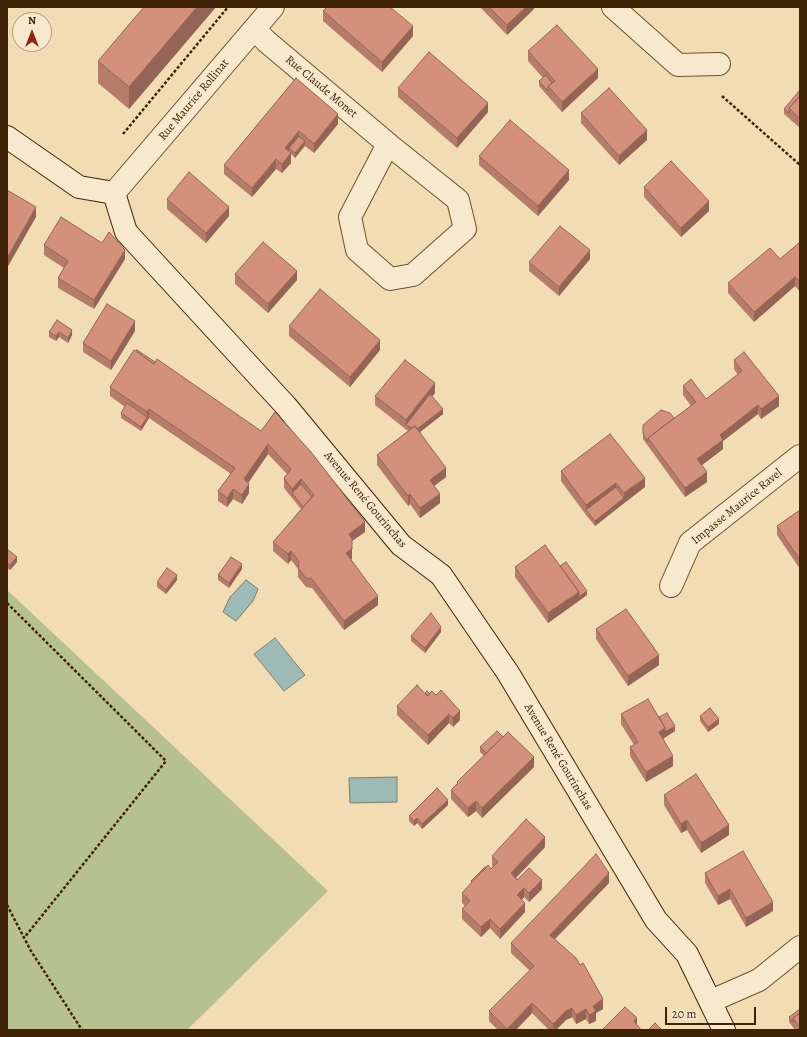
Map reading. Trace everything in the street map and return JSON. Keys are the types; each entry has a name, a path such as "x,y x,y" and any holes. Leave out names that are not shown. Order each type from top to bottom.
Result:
{"street":[{"name":"Rue Maurice Rollinat","path":"114,193 273,7"},
{"path":"612,7 678,66 719,64"},
{"name":"Rue Claude Monet","path":"255,28 266,41 388,144 458,200 465,229 413,275 390,279 358,250 350,217 388,144"},
{"path":"7,137 79,187 114,193"},
{"name":"Avenue René Gourinchas","path":"114,193 126,232 286,406 401,545 441,575 508,673 656,920 687,954 724,1030"},
{"name":"Impasse Maurice Ravel","path":"671,586 690,543 800,456"},
{"path":"711,1001 759,980 800,947"}],"path":[{"path":"123,134 228,7"},
{"path":"214,24 218,26"},
{"path":"722,96 800,165"},
{"path":"7,603 166,761 24,938"},
{"path":"7,905 24,938 82,1030"}],"green space":[{"path":"7,590 328,891 187,1030 7,1030"}],"water":[{"path":"246,580 258,589 253,601 236,621 223,612 230,597"},
{"path":"275,638 305,675 284,691 254,654"},
{"path":"397,777 397,802 350,803 349,778"}],"building":[{"path":"144,7 197,7 129,87 98,61"},
{"path":"327,7 390,7 413,26 382,62 323,11"},
{"path":"489,7 526,7 507,25"},
{"path":"557,25 598,69 562,102 548,86 555,81 528,51"},
{"path":"429,52 488,103 457,138 398,88"},
{"path":"546,75 552,83 548,86 548,91 539,81"},
{"path":"296,78 338,114 314,144 299,131 285,148 291,153 282,164 276,159 252,188 224,165"},
{"path":"609,88 647,130 619,156 581,113"},
{"path":"800,90 800,96 789,108 789,113 784,109"},
{"path":"800,96 800,119 789,108"},
{"path":"510,120 569,170 538,206 479,156"},
{"path":"299,136 305,141 295,153 289,148"},
{"path":"671,161 709,201 681,228 644,187"},
{"path":"189,172 229,207 206,233 167,199"},
{"path":"7,190 36,207 7,258"},
{"path":"61,217 102,243 109,232 125,250 94,300 58,278 68,261 44,245"},
{"path":"560,226 590,250 559,287 529,262"},
{"path":"263,242 297,271 268,304 235,274"},
{"path":"800,242 800,282 795,277 754,312 728,283 770,248 780,259"},
{"path":"320,289 380,340 350,377 289,326"},
{"path":"107,304 135,321 111,361 83,343"},
{"path":"57,320 72,330 68,338 59,332 56,336 49,332"},
{"path":"134,350 154,364 157,359 261,431 275,412 311,452 365,522 349,534 352,539 352,549 346,553 378,596 344,621 312,579 306,578 298,568 299,561 291,551 288,554 273,542 314,495 301,479 292,489 284,478 291,469 268,444 244,479 249,484 242,495 233,489 227,498 218,491 235,468 149,409 147,412 110,387"},
{"path":"137,350 155,362 154,364 136,351"},
{"path":"744,352 779,396 761,409 758,405 720,435 723,440 697,459 707,472 685,488 648,438 696,402 683,386 691,379 706,399 742,371 734,360"},
{"path":"405,360 435,383 406,420 375,396"},
{"path":"430,394 443,409 417,429 415,426 412,428 406,425"},
{"path":"127,403 147,417 141,427 121,413"},
{"path":"661,410 670,413 674,418 648,438 648,442 643,434 643,425"},
{"path":"415,426 446,468 430,480 440,494 420,508 410,494 408,496 377,455"},
{"path":"610,434 645,478 624,493 616,483 586,505 561,471"},
{"path":"301,484 312,497 303,507 292,493"},
{"path":"616,487 624,498 595,521 586,510"},
{"path":"800,510 800,560 777,526"},
{"path":"545,545 579,592 548,613 515,567"},
{"path":"7,549 17,557 10,565 7,563"},
{"path":"231,557 242,564 229,583 218,575"},
{"path":"566,562 587,591 579,597 579,592 560,566"},
{"path":"167,568 177,575 166,590 157,582"},
{"path":"626,609 659,655 628,676 596,629"},
{"path":"431,613 441,627 425,648 411,636"},
{"path":"417,685 427,696 432,691 436,695 441,690 460,711 453,718 449,714 428,735 397,706"},
{"path":"427,691 430,694 427,696 425,693"},
{"path":"648,699 665,728 659,732 673,756 646,772 630,747 638,742 621,714"},
{"path":"710,708 719,719 708,727 700,716"},
{"path":"667,713 675,726 665,732 665,728 659,717"},
{"path":"497,731 503,737 486,753 480,747"},
{"path":"508,732 534,757 482,808 476,801 468,808 451,790 458,783 457,782"},
{"path":"696,774 729,825 701,843 687,820 681,824 664,795"},
{"path":"437,788 448,800 422,824 417,818 414,821 409,816"},
{"path":"526,819 545,837 511,873 517,880 529,868 542,880 529,893 524,888 517,895 525,903 500,929 490,919 481,927 462,909 470,901 462,893 488,865 491,869 498,862 492,856"},
{"path":"743,851 773,902 746,918 730,889 718,896 705,873"},
{"path":"596,854 609,873 550,935 576,958 580,965 583,963 603,999 593,1006 596,1011 589,1015 586,1009 576,1015 572,1008 566,1011 553,1024 532,1003 507,1029 489,1011 534,966 511,943"},
{"path":"485,867 486,868 472,882 471,881"},
{"path":"625,1007 637,1018 634,1021 641,1030 602,1030"},
{"path":"800,1009 800,1013 793,1018 793,1022 789,1017"},
{"path":"800,1013 800,1027 793,1018"},
{"path":"655,1023 662,1030 648,1030"}]}
